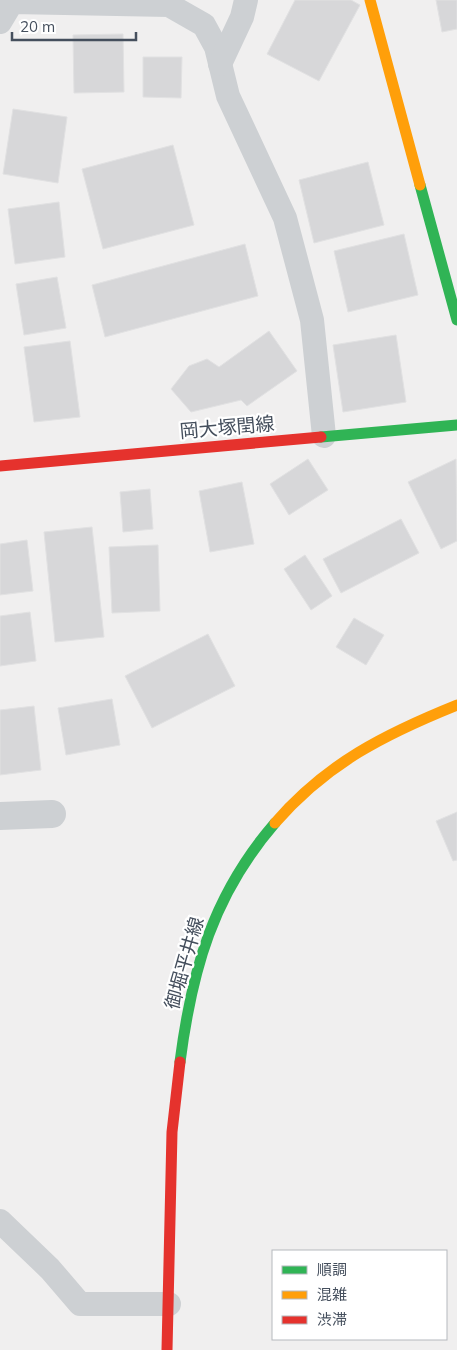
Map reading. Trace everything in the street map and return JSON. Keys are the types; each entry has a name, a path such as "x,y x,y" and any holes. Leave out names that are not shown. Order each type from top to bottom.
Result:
{"street":[{"path":"370,0 457,320"},
{"name":"岡大塚閏線","path":"0,466 457,425"},
{"name":"御堀平井線","path":"167,1350 172,1132 186,1016 195,975 219,906 258,843 295,800 351,755 405,726 457,705"},
{"path":"0,816 52,814"}],"lane":[{"path":"220,64 242,18 246,0"},
{"path":"0,22 12,2 169,5 204,25 216,47 228,96 285,218 312,320 324,436"},
{"path":"0,1221 50,1269 80,1304 169,1304"}],"building":[{"path":"295,0 351,0 360,5 319,81 267,54"},
{"path":"436,0 457,0 457,29 442,32"},
{"path":"123,34 124,92 74,93 73,35"},
{"path":"143,57 182,57 181,98 143,97"},
{"path":"13,109 67,117 58,183 3,174"},
{"path":"173,145 194,225 103,249 82,169"},
{"path":"368,162 384,225 314,243 299,180"},
{"path":"59,202 65,257 15,264 8,209"},
{"path":"404,234 418,295 348,312 334,251"},
{"path":"245,244 258,296 105,337 92,285"},
{"path":"57,277 66,328 24,335 16,284"},
{"path":"269,331 297,371 247,406 241,400 191,412 171,389 189,366 207,359 219,367"},
{"path":"396,335 406,402 343,412 333,345"},
{"path":"70,341 80,417 34,422 24,347"},
{"path":"308,459 328,490 289,515 270,484"},
{"path":"456,459 457,541 441,549 408,482"},
{"path":"242,482 254,544 210,552 199,491"},
{"path":"150,489 153,529 123,532 120,492"},
{"path":"401,519 419,553 341,593 323,559"},
{"path":"92,527 104,637 55,642 44,532"},
{"path":"27,540 33,591 0,595 0,544"},
{"path":"158,545 160,611 112,613 109,547"},
{"path":"305,555 332,596 311,610 284,569"},
{"path":"30,612 36,661 0,666 0,616"},
{"path":"354,618 384,635 366,665 336,647"},
{"path":"208,634 235,686 152,728 125,676"},
{"path":"112,699 120,745 66,755 58,708"},
{"path":"34,706 41,770 0,775 0,710"},
{"path":"457,812 457,860 453,861 436,821"}],"traffic: fast":[{"path":"420,185 457,320"},
{"path":"321,437 457,425"},
{"path":"180,1062 191,996 209,935 221,906 236,878 254,850 275,823"}],"traffic: slow":[{"path":"370,0 420,185"},
{"path":"275,823 315,783 358,752 406,727 457,705"}],"traffic: jam":[{"path":"0,466 321,437"},
{"path":"167,1350 172,1132 180,1062"}]}
